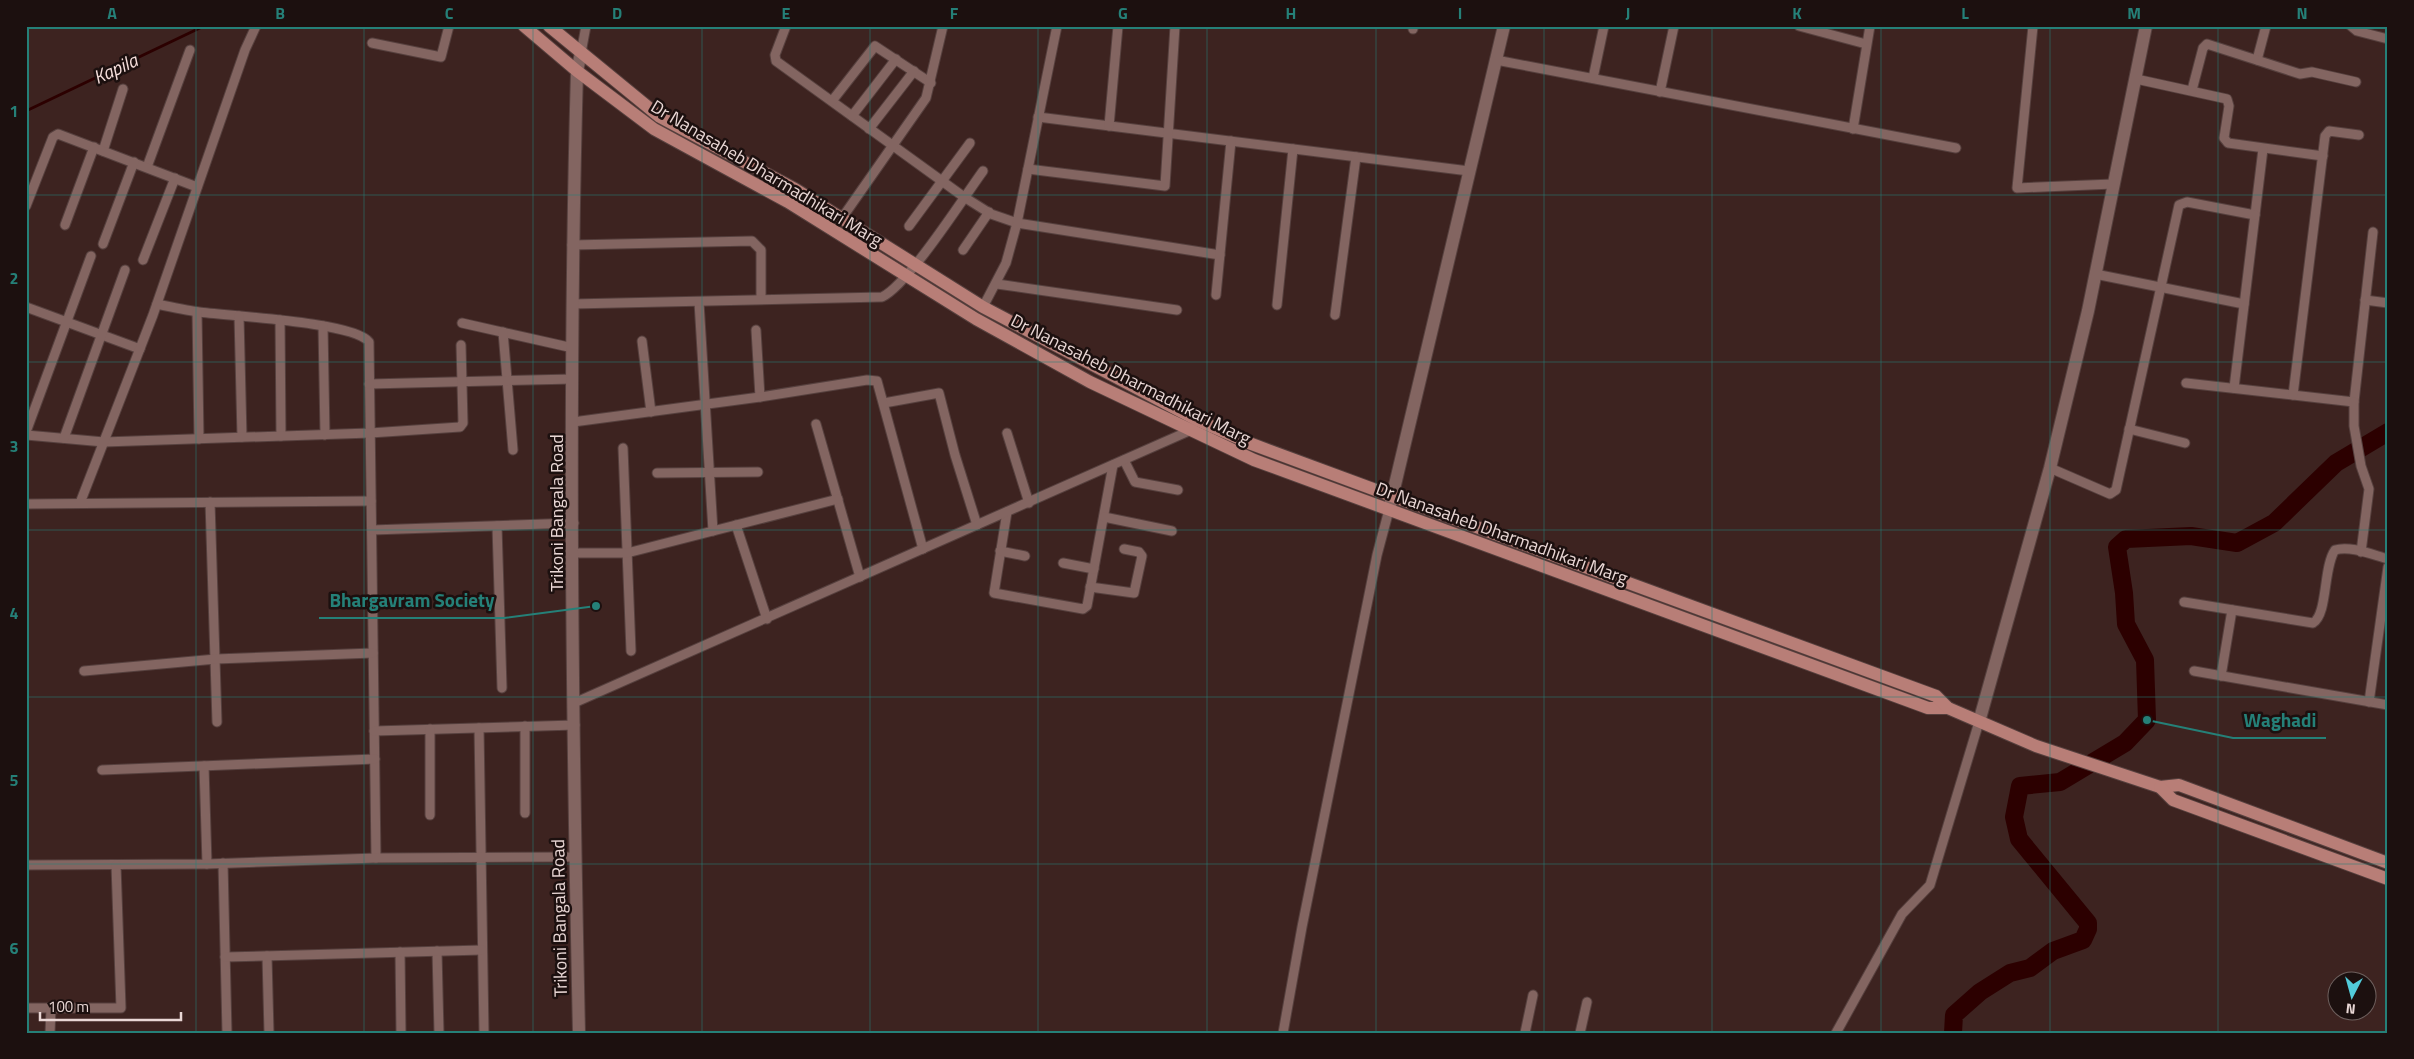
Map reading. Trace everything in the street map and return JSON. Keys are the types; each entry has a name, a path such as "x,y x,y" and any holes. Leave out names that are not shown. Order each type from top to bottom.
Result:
{"main road":[{"name":"Dr Nanasaheb Dharmadhikari Marg","path":"524,26 577,71 654,130 788,202 976,319 1090,382 1189,431 1254,460 1928,708 1948,708"},
{"name":"Dr Nanasaheb Dharmadhikari Marg","path":"548,26 660,117 763,171 842,218 983,307 1197,420 1250,443 1936,696 1948,708 2036,746 2160,787 2179,785 2388,862"},
{"name":"Dr Nanasaheb Dharmadhikari Marg","path":"2160,787 2173,800 2388,879"}],"street":[{"path":"80,503 157,304 245,50 256,26"},
{"path":"372,44 441,57 448,26"},
{"path":"581,53 586,26"},
{"path":"786,26 775,55 776,61 964,197 989,212 1017,222 1220,255"},
{"path":"842,218 923,105 931,83 943,26"},
{"path":"976,319 997,284 1006,263 1028,170 1056,26"},
{"path":"1109,126 1118,26"},
{"path":"1028,170 1166,186 1175,26"},
{"path":"1283,1033 1302,927 1377,555 1504,26"},
{"path":"1593,78 1604,26"},
{"path":"1660,92 1674,26"},
{"path":"1799,26 1866,44"},
{"path":"1853,129 1870,26"},
{"path":"2033,26 2017,188 2113,184"},
{"path":"1836,1033 1902,914 1930,885 1979,722 2050,468 2095,274 2146,26"},
{"path":"2257,60 2266,26"},
{"path":"2351,26 2357,31 2388,39"},
{"path":"2192,90 2204,46 2210,45 2300,74 2312,72 2356,82"},
{"path":"832,102 875,46 931,83"},
{"path":"147,167 190,50"},
{"name":"Trikoni Bangala Road","path":"579,1033 575,857 572,245 577,71 581,53"},
{"path":"852,116 896,59"},
{"path":"1496,60 1956,148"},
{"path":"869,129 914,71"},
{"path":"2136,79 2227,99 2229,106 2224,134 2225,141 2263,149 2322,156"},
{"path":"103,150 123,89"},
{"path":"1038,117 1469,171"},
{"path":"2293,395 2325,136 2329,131 2359,135"},
{"path":"26,206 55,134 61,134 197,186"},
{"path":"1216,295 1232,141"},
{"path":"909,226 970,142"},
{"path":"65,225 94,147"},
{"path":"1277,305 1293,149"},
{"path":"2234,388 2263,149"},
{"path":"1335,315 1356,157"},
{"path":"103,244 134,162"},
{"path":"572,304 882,297 915,265 983,171"},
{"path":"143,260 175,178"},
{"path":"2050,468 2110,494 2116,490 2179,205 2187,202 2255,215"},
{"path":"963,250 989,212"},
{"path":"2361,552 2370,489 2362,466 2354,426 2354,402 2373,232"},
{"path":"572,245 752,241 761,250 761,300"},
{"path":"91,256 26,434 104,442 370,433 460,427 463,423 461,345"},
{"path":"64,438 100,334 125,270"},
{"path":"2095,274 2244,304"},
{"path":"997,284 1177,310"},
{"path":"2365,300 2388,303"},
{"path":"699,302 713,531"},
{"path":"157,304 197,312 323,326 360,335 367,339 370,346 376,858"},
{"path":"26,306 140,349"},
{"path":"197,312 199,438"},
{"path":"239,316 242,437"},
{"path":"280,320 281,436"},
{"path":"462,323 573,348"},
{"path":"323,326 325,434"},
{"path":"756,330 760,397"},
{"path":"502,332 513,450"},
{"path":"642,341 651,412"},
{"path":"369,384 573,378"},
{"path":"573,422 872,380 879,384 923,549"},
{"path":"2186,383 2354,402"},
{"path":"884,403 939,393 977,526"},
{"path":"574,704 1189,431 1197,420"},
{"path":"816,424 860,577"},
{"path":"2129,429 2185,443"},
{"path":"1007,433 1029,502"},
{"path":"623,448 631,651"},
{"path":"1124,460 1134,482 1178,490"},
{"path":"1007,512 994,590 996,594 1081,610 1086,606 1114,465"},
{"path":"657,473 758,472"},
{"path":"574,553 628,553 838,499"},
{"path":"26,504 371,501"},
{"path":"210,502 217,722"},
{"path":"1104,516 1172,531"},
{"path":"372,530 574,523"},
{"path":"736,525 767,619"},
{"path":"498,526 502,688"},
{"path":"1090,587 1134,593 1142,556 1139,552 1124,549"},
{"path":"2184,602 2313,623 2320,612 2333,554 2341,549 2388,559"},
{"path":"1000,552 1026,556"},
{"path":"1063,563 1094,569"},
{"path":"2369,702 2388,567"},
{"path":"2221,676 2232,610"},
{"path":"84,671 216,659 373,653"},
{"path":"2194,671 2388,705"},
{"path":"374,731 574,725"},
{"path":"525,726 525,813"},
{"path":"479,728 484,1033"},
{"path":"430,729 430,815"},
{"path":"102,770 375,759"},
{"path":"204,766 206,864"},
{"path":"26,865 223,864 376,858 575,857"},
{"path":"223,864 227,1033"},
{"path":"26,1008 120,1008 116,865"},
{"path":"225,957 482,950"},
{"path":"437,951 439,1033"},
{"path":"400,952 401,1033"},
{"path":"268,956 269,1033"},
{"path":"1525,1033 1533,995"},
{"path":"1580,1033 1587,1002"},
{"path":"50,1033 51,1008"}],"waterway":[{"name":"Kapila","path":"26,111 204,26"},
{"path":"1953,1033 1954,1015 1980,992 2010,973 2030,968 2053,951 2083,940 2088,929 2088,923 2019,839 2014,817 2020,786 2060,782 2125,743 2147,720 2145,660 2126,624 2124,593 2117,547 2126,539 2191,536 2237,543 2274,523 2336,463 2388,432"}],"place":[{"name":"Bhargavram Society","path":"596,606"},
{"name":"Waghadi","path":"2147,720"}]}
